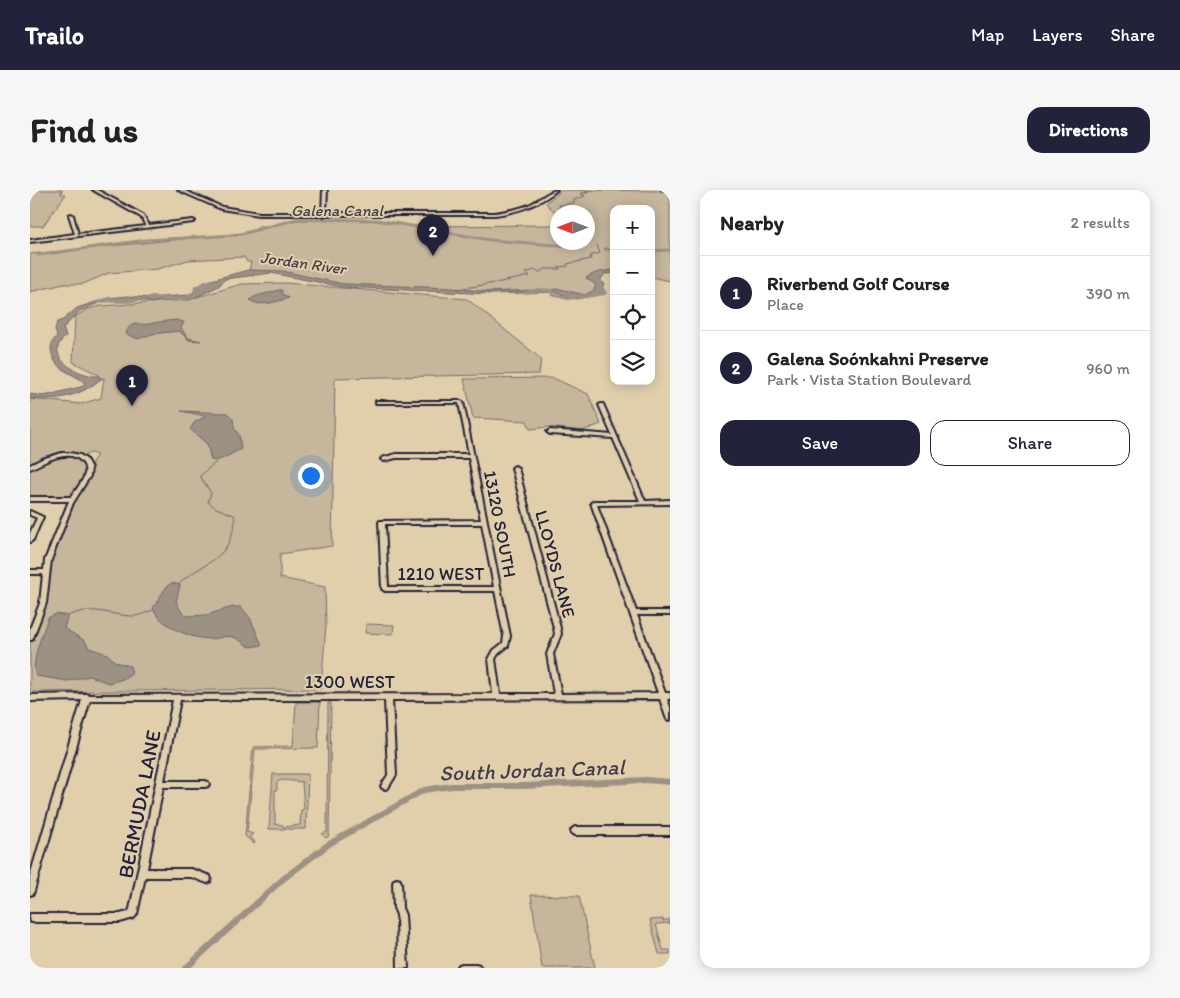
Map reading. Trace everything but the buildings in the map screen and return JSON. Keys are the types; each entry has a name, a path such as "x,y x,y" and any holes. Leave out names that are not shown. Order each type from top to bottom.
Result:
{"street":[{"path":"95,190 142,216 148,226"},
{"path":"180,190 212,205 234,211 264,214 324,215 495,214 533,205 555,191"},
{"path":"324,215 325,190"},
{"path":"545,190 555,191"},
{"path":"71,216 77,235"},
{"path":"30,241 193,221"},
{"name":"13120 SOUTH","path":"378,402 462,402 507,636 506,644 496,652 492,659 497,696"},
{"path":"600,404 643,502"},
{"path":"550,432 614,437"},
{"path":"30,467 46,458 59,455 73,456 87,464 88,472 72,499 48,560 43,603 30,638"},
{"path":"384,459 396,456 472,456"},
{"name":"LLOYDS LANE","path":"515,468 557,628 558,634 550,654 558,696"},
{"path":"30,499 72,499"},
{"path":"670,508 668,502 594,503 633,613 666,696 670,717"},
{"path":"30,513 40,517 30,540"},
{"path":"385,589 382,522 485,522"},
{"path":"30,572 47,572"},
{"name":"1210 WEST","path":"385,589 498,589"},
{"path":"633,613 670,613"},
{"name":"1300 WEST","path":"30,698 666,696"},
{"path":"385,786 392,775 388,697"},
{"path":"30,891 87,698"},
{"name":"BERMUDA LANE","path":"30,918 120,918 130,915 137,906 177,698"},
{"path":"160,784 204,784"},
{"path":"575,831 670,831"},
{"path":"143,873 191,873 207,879"},
{"path":"397,883 398,908 401,915 403,968"},
{"path":"462,968 476,968"}],"shaded area":[{"path":"30,190 62,190 61,194 66,194 43,226 30,226"},
{"path":"562,190 670,191 670,281 655,278 655,205 610,205 610,272 599,273 599,287 589,295 575,295 546,290 492,292 339,284 274,271 249,271 251,262 247,262 244,257 188,260 158,269 109,273 83,284 64,284 30,292 30,254 243,233 257,229 258,226 270,226 294,220 371,220 410,226 550,225 550,250 595,250 595,205 550,205 550,207 546,203"},
{"path":"248,270 282,271 343,284 452,288 490,292 560,289 585,295 594,290 596,285 586,278 592,274 610,270 610,273 605,274 601,279 601,282 604,284 599,295 576,299 555,292 492,294 343,287 271,273 225,279 219,286 190,300 171,298 152,303 108,299 80,311 63,328 66,336 59,344 58,351 60,358 73,369 82,373 99,376 101,379 90,387 67,396 52,399 30,398 30,394 44,396 84,386 84,382 57,364 51,349 52,342 57,336 55,330 57,322 63,320 77,308 108,298 190,295 204,282"},
{"path":"286,283 467,299 541,359 539,374 335,378 332,546 280,554 280,578 325,587 326,625 321,689 30,692 30,643 38,627 48,596 52,560 74,501 91,475 92,462 97,455 90,453 82,457 85,474 71,497 30,497 30,399 81,404 101,398 104,378 101,379 99,375 73,362 75,317 88,309 101,306 187,300 242,284"},
{"path":"282,290 282,294 289,298 264,304 250,300 256,296"},
{"path":"176,320 184,322 181,328 188,338 201,341 189,340 179,331 152,334 138,339 126,334 130,326 136,324"},
{"path":"553,378 588,394 601,424 582,431 549,427 530,429 527,421 473,418 464,379"},
{"path":"181,411 227,413 233,419 234,428 239,435 241,449 222,459 211,460 207,444 190,429 195,422 206,416"},
{"path":"172,583 180,585 176,602 186,616 206,615 233,607 241,607 250,618 262,645 250,647 233,637 210,639 194,637 169,626 153,608 167,586"},
{"path":"56,614 68,616 64,628 85,641 89,648 107,654 116,662 130,666 132,673 123,679 109,683 89,676 68,681 36,676 35,663 40,639 48,618"},
{"path":"366,624 394,625 393,634 365,633"},
{"path":"296,702 320,702 318,748 255,749 247,832 253,834 249,837 255,842 254,844 245,836 253,747 293,746"},
{"path":"328,703 331,703 329,836 326,838 322,834 327,832"},
{"path":"273,774 308,774 306,829 269,829","holes":["282,780 302,782 304,809 301,810 300,825 283,827 283,825 275,824 275,790 277,790 277,782"]},
{"path":"531,895 579,896 595,968 542,968"},
{"path":"663,919 663,921 670,919 670,923 656,924 663,950 670,950 670,954 659,954 650,920"}],"waterway":[{"path":"559,205 574,203 574,200 585,196 580,193 588,193 585,191 591,190"},
{"name":"Galena Canal","path":"241,234 297,219 377,220 490,240 550,245"},
{"name":"Galena Canal","path":"38,255 146,240 237,235"},
{"path":"456,289 530,276 525,273 535,270 540,272 545,269 560,269 559,267 568,266 567,264 591,259 590,256 600,253 597,245"},
{"name":"Galena Canal","path":"605,249 610,250"},
{"name":"Galena Canal","path":"655,251 670,250"},
{"name":"Jordan River","path":"151,298 183,300 196,295 196,287 211,281"},
{"name":"Jordan River","path":"525,292 538,290 552,291 553,295 568,298 603,294 597,281"},
{"name":"Jordan River","path":"98,302 107,300 138,300"},
{"path":"179,584 186,577 223,552 232,534 235,522 234,515 216,508 208,502 211,493 200,476 216,462"},
{"path":"68,616 85,611 134,616 153,610"},
{"name":"South Jordan Canal","path":"186,968 283,879 329,844 424,790 452,786 524,786 646,780 670,782"}],"railway":[{"path":"661,190 670,191"}],"place":[{"name":"Galena Soónkahni Preserve","path":"433,256"},
{"name":"Riverbend Golf Course","path":"132,406"}]}
